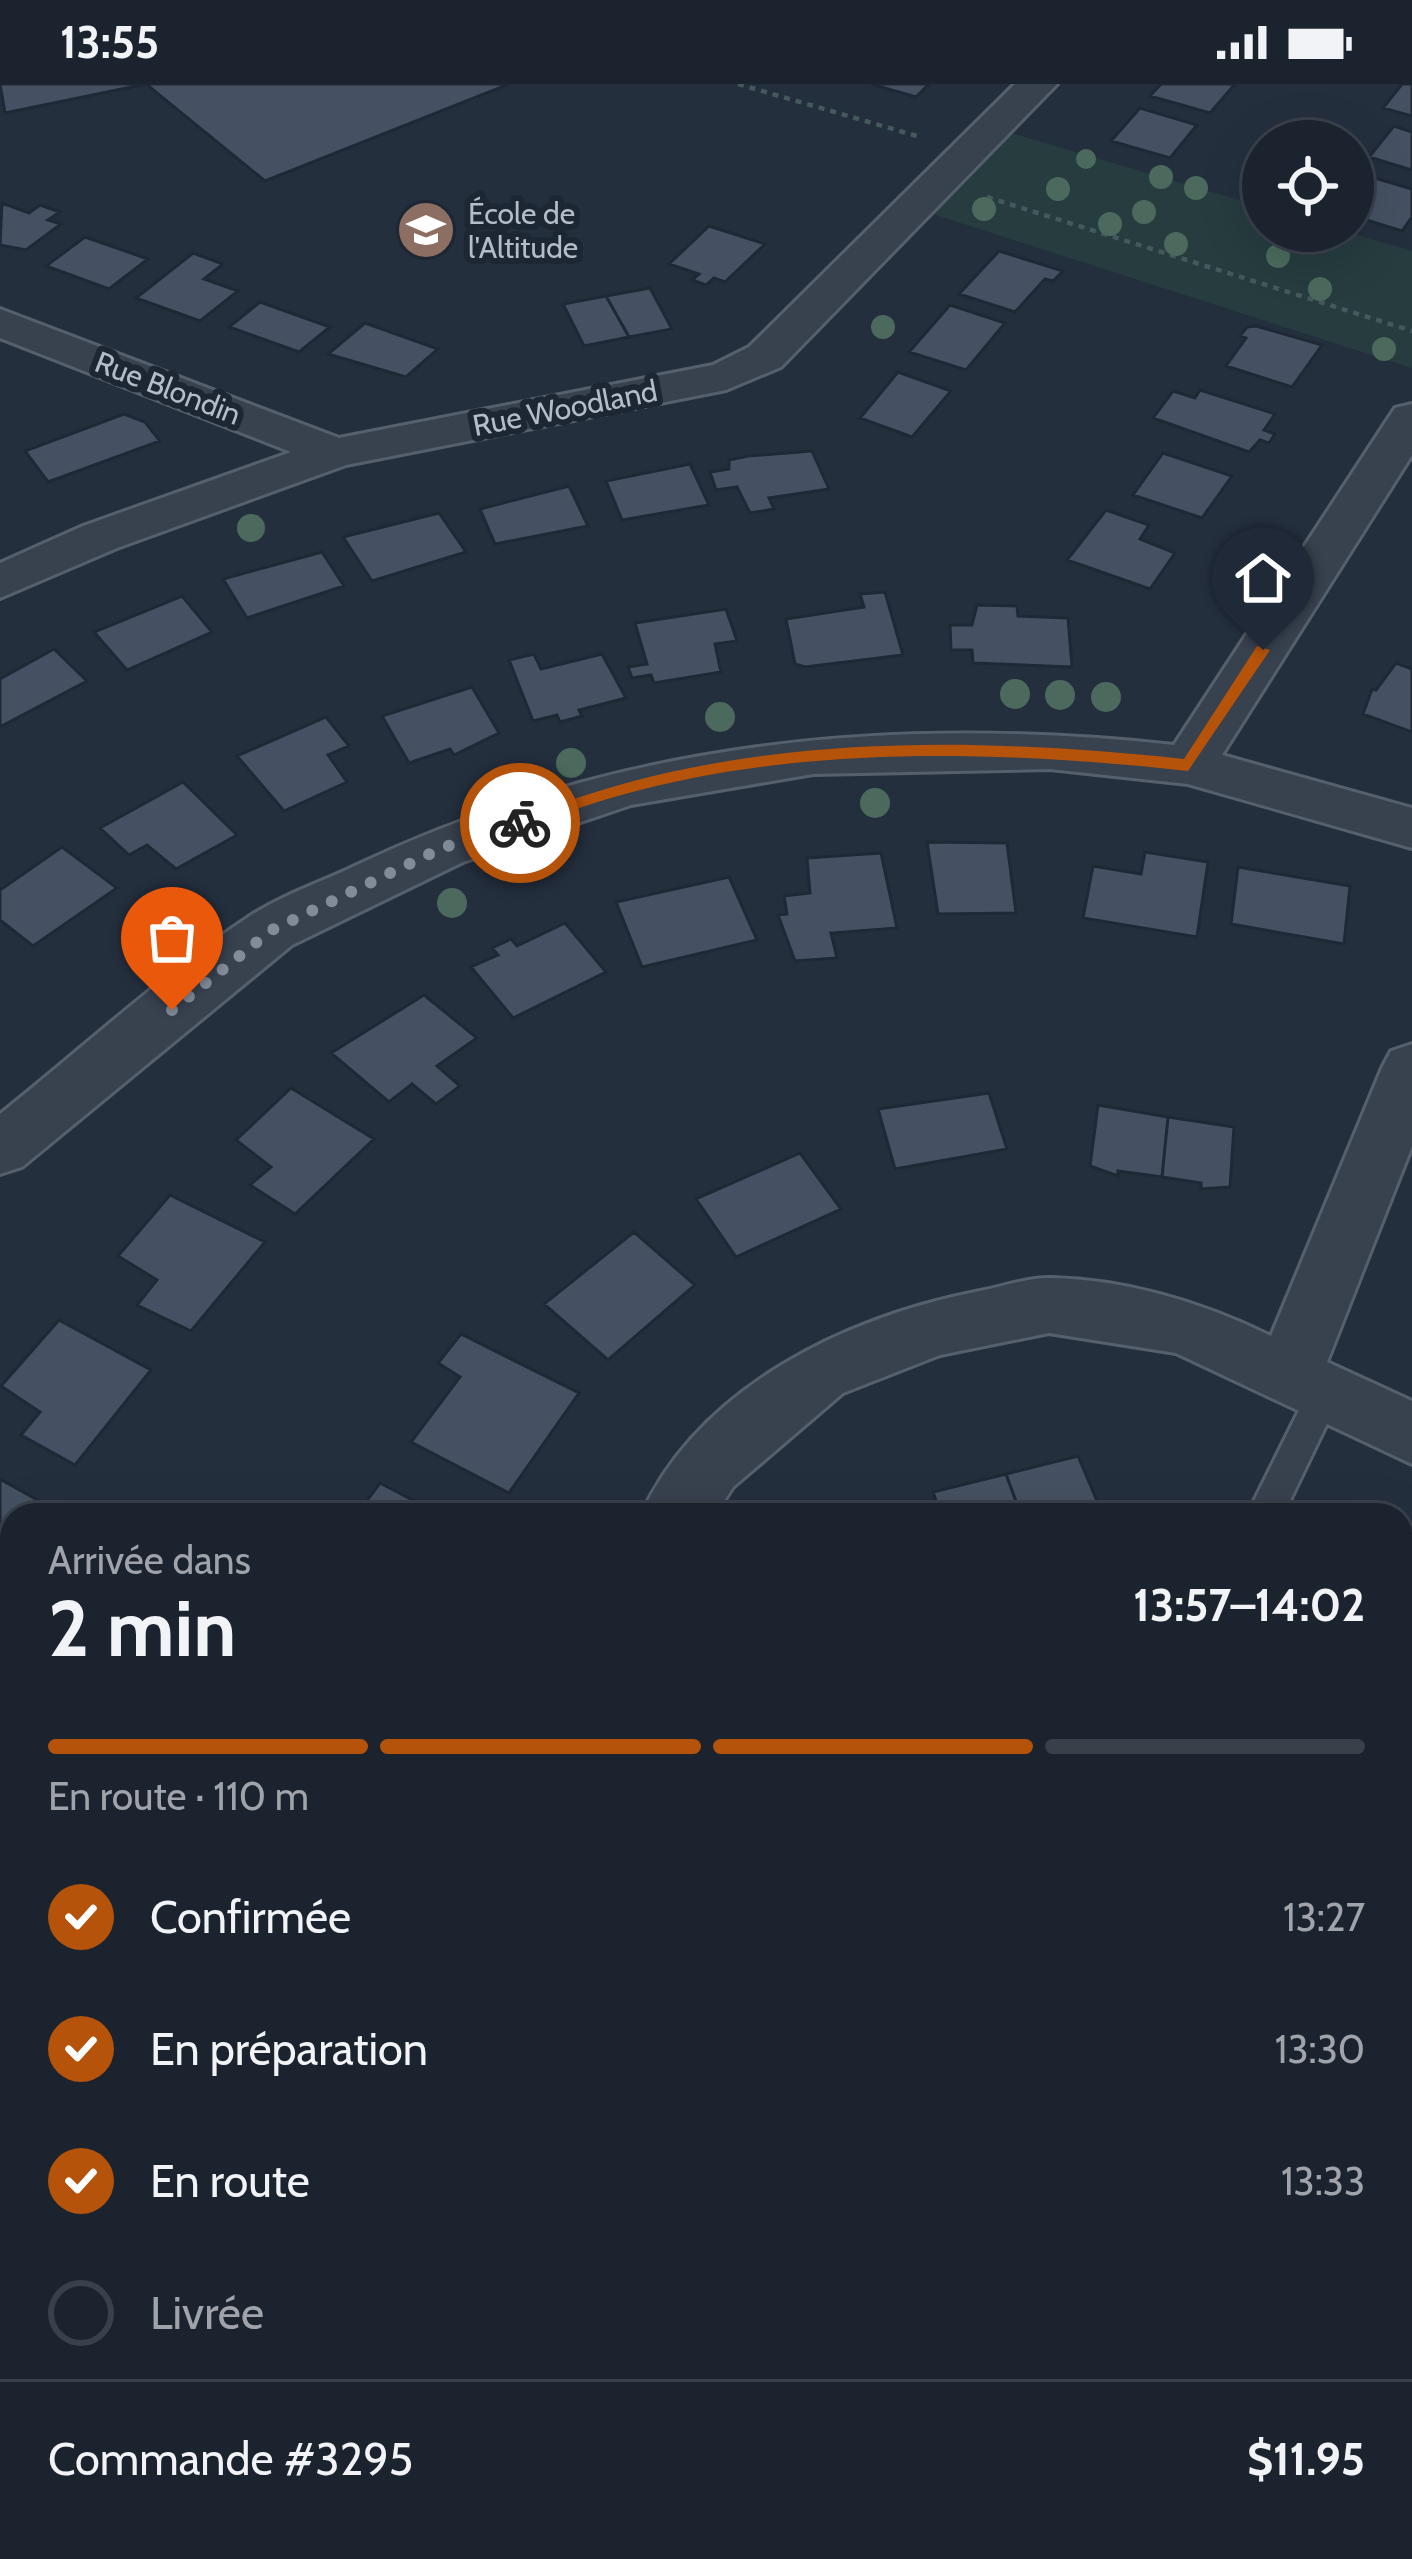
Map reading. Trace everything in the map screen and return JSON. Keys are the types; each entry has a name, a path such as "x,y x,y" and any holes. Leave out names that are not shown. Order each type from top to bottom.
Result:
{"street":[{"name":"Rue Woodland","path":"0,583 100,537 335,453 726,376 765,357 1037,84"},
{"name":"Rue Blondin","path":"0,322 335,453"},
{"path":"1188,765 1412,418"},
{"path":"0,1149 272,930 442,848 625,788 813,755 1050,750 1188,765 1412,828"},
{"path":"1308,1381 1412,1068"},
{"path":"684,1503 709,1465 819,1373 935,1328 1048,1305 1185,1326 1412,1434"}],"lane":[{"path":"1269,1503 1308,1381"}],"path":[{"path":"738,84 1412,331"}],"green space":[{"path":"994,128 1242,201 1242,252 1374,252 1374,240 1412,251 1412,368 914,208"}],"building":[{"path":"0,84 146,84 5,113"},
{"path":"0,84 146,84 5,113"},
{"path":"146,84 509,84 265,181"},
{"path":"146,84 509,84 265,181"},
{"path":"871,84 929,84 916,97"},
{"path":"1161,84 1235,84 1210,113 1150,96"},
{"path":"1402,84 1412,84 1412,116 1383,108"},
{"path":"1140,108 1197,125 1170,158 1111,141"},
{"path":"1394,126 1412,132 1412,170 1374,159 1374,151"},
{"path":"1374,178 1412,189 1412,217 1402,231 1374,222"},
{"path":"2,203 29,213 40,205 60,212 48,220 61,224 26,250 0,245"},
{"path":"709,226 765,244 725,282 714,278 706,285 692,280 699,274 669,264"},
{"path":"85,237 148,259 109,289 46,266"},
{"path":"999,251 1063,271 1053,281 1045,279 1015,312 959,294"},
{"path":"193,253 223,264 204,279 238,291 200,321 136,298"},
{"path":"650,288 672,329 629,337 606,296"},
{"path":"606,296 629,337 584,346 563,304"},
{"path":"260,302 330,327 299,352 229,327"},
{"path":"950,305 1005,323 966,370 909,352"},
{"path":"365,323 438,349 406,377 328,354"},
{"path":"1247,327 1322,345 1292,387 1226,366 1246,338 1240,336"},
{"path":"898,372 951,391 912,437 860,418"},
{"path":"1200,390 1275,414 1264,430 1275,434 1269,443 1260,440 1249,452 1153,418 1173,391 1195,398"},
{"path":"124,414 145,422 160,441 48,482 25,451"},
{"path":"812,451 829,489 769,498 774,509 750,513 737,487 716,490 710,472 729,469 729,460 748,456"},
{"path":"1163,453 1232,476 1202,518 1133,495"},
{"path":"690,464 709,505 622,520 606,481"},
{"path":"569,486 588,526 495,544 480,509"},
{"path":"1106,510 1149,525 1140,539 1175,553 1150,589 1067,560"},
{"path":"439,513 466,552 372,581 343,537"},
{"path":"322,552 344,586 247,618 223,579"},
{"path":"885,592 903,655 805,667 795,664 786,619 864,607 860,594"},
{"path":"182,596 212,632 127,670 94,632"},
{"path":"977,605 1017,606 1018,616 1068,618 1072,667 973,663 972,650 951,650 950,625 972,625"},
{"path":"726,609 737,641 715,644 721,672 654,683 651,675 632,678 628,667 647,664 635,623"},
{"path":"54,649 87,681 0,727 0,679"},
{"path":"534,654 541,669 602,654 626,698 579,710 582,716 560,722 557,715 533,721 509,660"},
{"path":"1396,663 1412,669 1412,732 1363,714 1372,689 1376,690"},
{"path":"472,687 499,733 454,755 450,749 409,763 382,716"},
{"path":"326,717 349,746 328,755 347,782 284,811 237,756"},
{"path":"183,782 237,835 176,869 147,845 129,855 100,828"},
{"path":"927,842 1007,843 1016,913 938,914"},
{"path":"62,847 117,888 33,946 0,920 0,890"},
{"path":"1145,852 1208,862 1197,937 1083,918 1093,866 1141,874"},
{"path":"881,853 897,928 831,933 837,958 795,961 778,915 787,914 784,896 810,893 807,858"},
{"path":"1238,867 1350,886 1344,944 1231,924"},
{"path":"729,877 757,940 642,967 616,902"},
{"path":"565,923 606,972 513,1018 471,967 498,955 492,948 511,939 517,946"},
{"path":"424,995 477,1038 437,1066 460,1086 436,1104 412,1084 389,1102 331,1053"},
{"path":"291,1088 374,1139 295,1214 250,1185 271,1167 236,1140"},
{"path":"989,1093 1007,1149 895,1169 878,1109"},
{"path":"1098,1105 1168,1117 1162,1177 1118,1171 1118,1176 1090,1166"},
{"path":"1168,1117 1234,1127 1230,1187 1201,1189 1201,1183 1162,1177"},
{"path":"800,1153 841,1209 736,1257 696,1199"},
{"path":"170,1195 265,1242 191,1331 137,1305 157,1280 118,1256"},
{"path":"634,1232 695,1285 608,1360 544,1304"},
{"path":"59,1320 151,1370 75,1465 21,1435 40,1412 1,1386"},
{"path":"461,1334 579,1393 509,1493 411,1442 460,1377 438,1363"},
{"path":"1078,1456 1098,1503 1017,1503 1006,1474"},
{"path":"1006,1474 1017,1503 937,1503 933,1492"},
{"path":"0,1479 41,1502 40,1503 0,1503"},
{"path":"380,1483 418,1503 365,1503"}],"way so far":[{"path":"172,1010 272,930 442,848 520,823"}],"place":[{"name":"École de l'Altitude","path":"426,230"}],"route":[{"path":"520,823 625,788 813,755 1050,750 1188,765 1263,650"}]}
